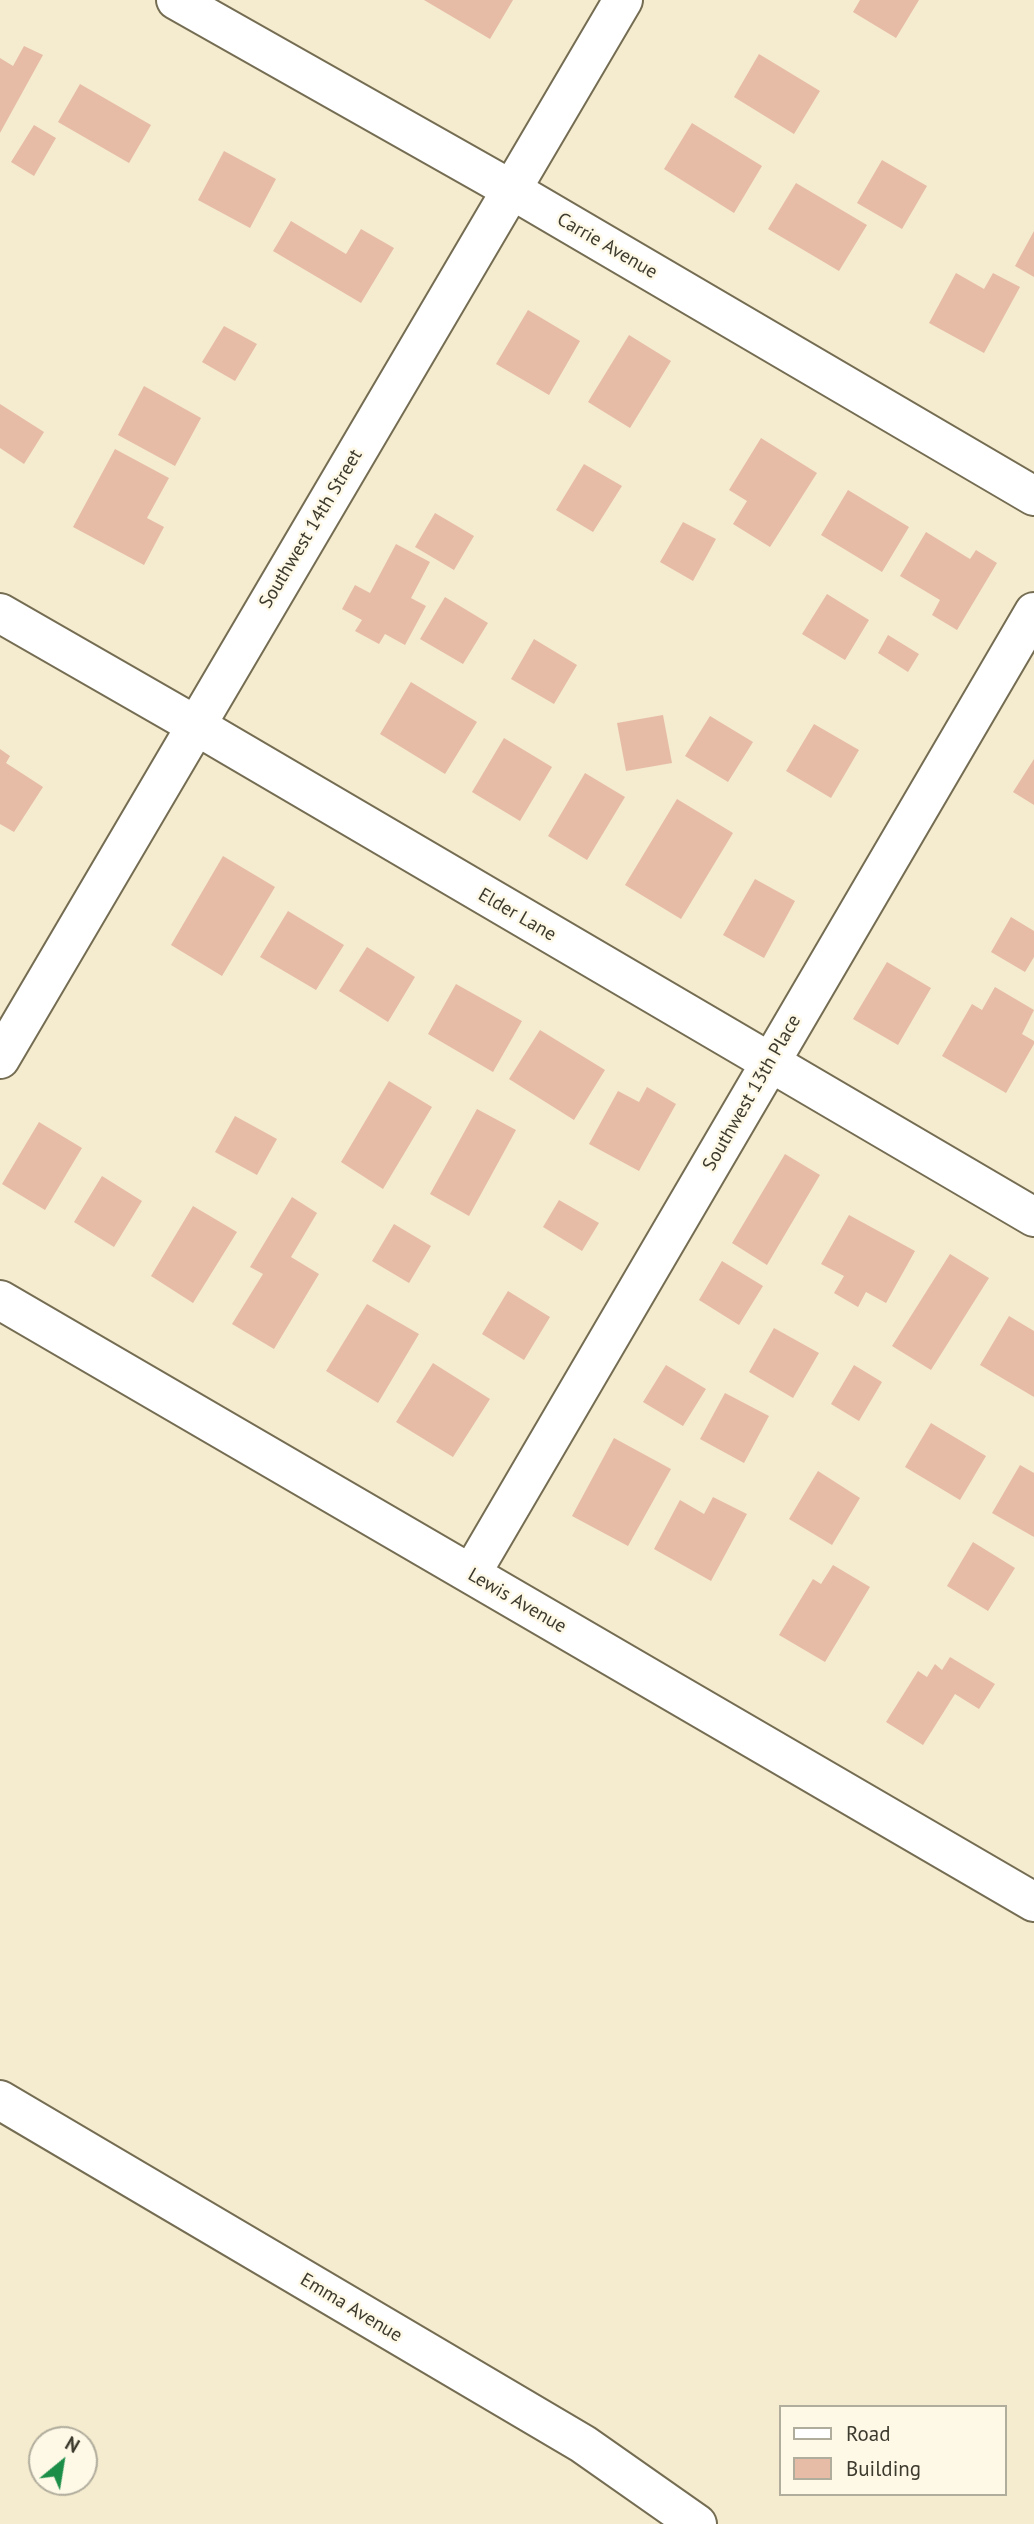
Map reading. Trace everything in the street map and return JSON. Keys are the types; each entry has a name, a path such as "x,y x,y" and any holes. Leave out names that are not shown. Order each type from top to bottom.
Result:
{"street":[{"name":"Carrie Avenue","path":"176,0 512,190 1034,496"},
{"name":"Southwest 14th Street","path":"0,1059 623,0"},
{"name":"Southwest 13th Place","path":"471,1574 1034,612"},
{"name":"Elder Lane","path":"0,613 1034,1217"},
{"name":"Lewis Avenue","path":"0,1300 1034,1902"},
{"name":"Emma Avenue","path":"0,2100 583,2444 697,2524"}],"building":[{"path":"424,0 513,0 490,39"},
{"path":"860,0 919,0 896,38 853,12"},
{"path":"24,46 43,55 0,133 0,58 13,66"},
{"path":"759,54 820,91 794,134 734,97"},
{"path":"80,84 151,125 129,163 58,122"},
{"path":"692,123 762,166 734,213 664,169"},
{"path":"34,125 56,138 34,176 11,162"},
{"path":"224,151 276,179 250,228 198,200"},
{"path":"882,160 927,186 902,229 857,203"},
{"path":"796,183 867,225 839,271 768,229"},
{"path":"291,221 346,254 361,229 394,248 361,303 273,251"},
{"path":"1034,231 1034,277 1015,266"},
{"path":"956,273 984,289 993,273 1020,287 984,353 929,323"},
{"path":"528,310 580,341 549,395 496,364"},
{"path":"224,326 257,344 235,381 202,362"},
{"path":"629,335 671,361 630,428 588,402"},
{"path":"144,386 201,418 175,466 118,435"},
{"path":"0,404 44,432 24,464 0,448"},
{"path":"761,438 817,473 770,547 733,524 747,501 729,490"},
{"path":"115,449 169,478 147,518 164,527 144,565 73,527"},
{"path":"584,464 622,486 593,532 556,510"},
{"path":"848,490 909,527 882,572 821,535"},
{"path":"435,513 474,536 454,570 415,547"},
{"path":"683,522 716,539 693,581 660,562"},
{"path":"926,532 970,559 976,550 997,563 957,630 932,615 940,600 900,576"},
{"path":"396,544 430,562 411,598 426,606 405,645 385,634 379,644 355,631 362,620 342,609 355,585 370,593"},
{"path":"827,594 869,620 845,660 802,634"},
{"path":"445,597 488,623 463,664 420,639"},
{"path":"888,635 919,654 908,672 878,653"},
{"path":"534,639 577,665 554,704 511,679"},
{"path":"411,682 477,722 445,774 380,734"},
{"path":"663,715 672,763 626,771 617,723"},
{"path":"710,716 753,742 728,782 685,756"},
{"path":"814,724 859,750 831,798 786,771"},
{"path":"504,738 552,767 520,821 472,792"},
{"path":"0,749 10,756 6,763 43,787 14,832 0,824"},
{"path":"1034,759 1034,805 1013,792"},
{"path":"585,773 625,797 587,860 548,836"},
{"path":"677,799 733,833 681,919 625,885"},
{"path":"223,856 275,887 222,976 171,945"},
{"path":"755,879 795,901 764,958 723,935"},
{"path":"288,911 344,945 316,990 260,957"},
{"path":"1011,917 1034,931 1034,957 1025,972 991,952"},
{"path":"367,947 415,977 388,1022 339,991"},
{"path":"887,962 931,988 898,1045 853,1019"},
{"path":"456,984 522,1021 493,1072 428,1034"},
{"path":"995,987 1034,1010 1022,1034 1034,1041 1034,1044 1006,1093 942,1056 972,1004 982,1010"},
{"path":"540,1030 605,1070 574,1120 509,1079"},
{"path":"389,1081 432,1107 383,1189 341,1162"},
{"path":"647,1087 676,1104 639,1171 589,1144 618,1091 639,1102"},
{"path":"477,1109 516,1130 469,1216 430,1194"},
{"path":"235,1116 277,1139 257,1175 215,1152"},
{"path":"39,1122 82,1148 45,1210 2,1184"},
{"path":"785,1154 820,1175 767,1265 732,1243"},
{"path":"102,1176 142,1201 114,1247 74,1222"},
{"path":"292,1197 317,1213 291,1257 319,1274 274,1349 232,1324 263,1274 250,1267"},
{"path":"559,1200 599,1223 582,1251 543,1227"},
{"path":"193,1206 237,1232 193,1303 151,1276"},
{"path":"849,1215 915,1251 886,1303 866,1292 858,1307 834,1293 844,1276 821,1264"},
{"path":"394,1224 431,1246 409,1283 372,1261"},
{"path":"950,1254 989,1278 931,1370 892,1346"},
{"path":"722,1261 763,1286 739,1325 699,1300"},
{"path":"508,1291 550,1317 524,1360 482,1334"},
{"path":"367,1304 419,1334 378,1403 326,1371"},
{"path":"1009,1316 1034,1331 1034,1397 980,1365"},
{"path":"774,1328 819,1353 793,1398 749,1372"},
{"path":"433,1363 490,1399 453,1457 396,1422"},
{"path":"666,1365 706,1389 683,1426 643,1402"},
{"path":"854,1365 882,1382 859,1421 831,1404"},
{"path":"725,1393 769,1416 744,1463 700,1439"},
{"path":"931,1423 986,1456 960,1500 905,1467"},
{"path":"614,1438 671,1469 628,1546 572,1516"},
{"path":"1020,1465 1034,1473 1034,1537 992,1513"},
{"path":"818,1471 860,1498 832,1545 789,1519"},
{"path":"713,1497 747,1514 711,1581 654,1549 680,1500 704,1514"},
{"path":"973,1542 1015,1568 988,1611 947,1586"},
{"path":"833,1565 870,1587 825,1662 779,1635 813,1579 821,1584"},
{"path":"950,1657 995,1684 979,1709 955,1694 923,1745 886,1722 918,1671 927,1677 935,1664 942,1670"}]}
